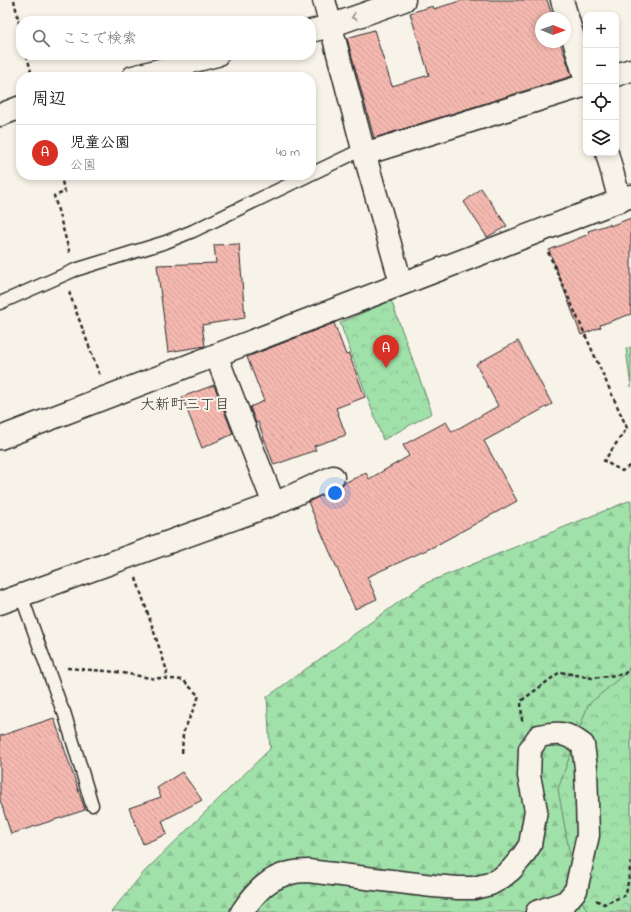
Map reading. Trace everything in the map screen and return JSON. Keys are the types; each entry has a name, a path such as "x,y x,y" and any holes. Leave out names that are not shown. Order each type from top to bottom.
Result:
{"street":[{"path":"324,0 320,28 363,152 402,283"},
{"path":"320,28 404,0"},
{"path":"562,0 583,72"},
{"path":"152,72 198,60"},
{"path":"619,74 631,70"},
{"path":"363,152 583,86"},
{"path":"0,115 16,109"},
{"path":"0,438 626,198 608,156"},
{"path":"216,355 274,504"},
{"path":"0,603 274,504 333,477"},
{"path":"242,912 262,887 280,876 298,871 458,888 474,888 490,884 511,870 522,858 530,845 536,810 529,776 530,749 539,736 553,733 570,735 583,745 586,768 588,835 576,890 566,902 536,912"}],"lane":[{"path":"316,172 363,152"},
{"path":"0,303 70,272 166,242 193,231 298,180"},
{"path":"20,595 64,712 92,805"}],"path":[{"path":"14,0 18,16"},
{"path":"28,60 31,72"},
{"path":"61,180 65,192 54,196 70,272 66,283 108,397"},
{"path":"539,231 627,428 604,461 622,472 631,465"},
{"path":"128,556 167,671 166,678"},
{"path":"46,666 99,670 156,679 166,678 183,680 199,696 183,733 182,756"},
{"path":"530,749 522,726 521,701 560,672 592,678 624,674 631,668"},
{"path":"576,890 604,904 626,895 631,862"}],"green space":[{"path":"391,300 432,413 383,440 340,323"},
{"path":"631,347 631,387 626,349"},
{"path":"631,500 631,912 111,912 144,872 270,749 267,697 424,584"},
{"path":"631,668 631,912 588,912 576,890 558,789 588,705"}],"building":[{"path":"463,0 547,0 551,12 535,12 535,48 562,48 572,76 374,138 347,38 374,30 392,86 429,75 410,13 433,6 434,9"},
{"path":"481,188 507,226 487,237 464,202"},
{"path":"631,218 631,314 600,325 601,327 581,335 549,250 589,234 588,231 610,224 610,226"},
{"path":"239,244 245,318 202,325 205,346 168,352 157,265 216,263 214,245"},
{"path":"334,323 346,355 349,354 365,397 336,408 346,435 314,446 316,450 274,465 258,422 256,423 250,407 264,401 247,357"},
{"path":"518,341 552,404 484,441 517,501 433,547 367,577 377,599 355,609 308,502 366,473 369,479 409,456 403,445 446,422 452,432 498,406 476,364"},
{"path":"214,385 233,434 202,448 182,397"},
{"path":"54,718 85,810 11,834 0,800 0,736"},
{"path":"182,772 202,800 162,821 167,834 143,844 129,808 161,797 157,788"}],"place":[{"name":"児童公園","path":"386,368"}],"district":[{"name":"大新町三丁目","path":"185,405"}]}
